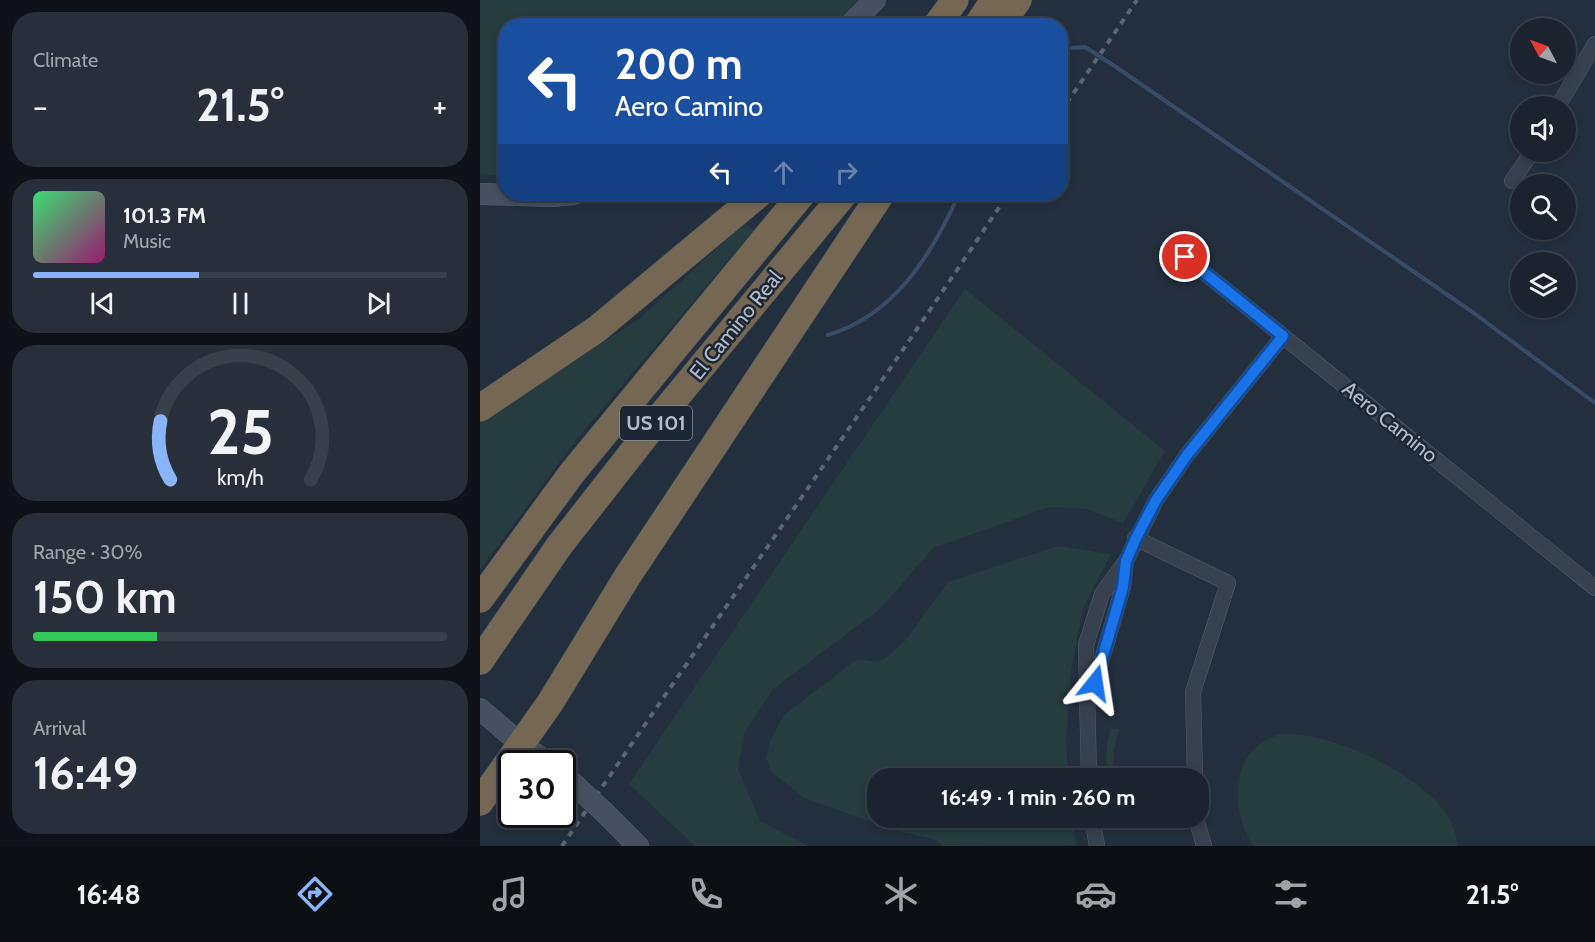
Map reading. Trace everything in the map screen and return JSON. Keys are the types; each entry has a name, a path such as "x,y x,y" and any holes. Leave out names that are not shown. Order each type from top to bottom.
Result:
{"highway":[{"path":"982,18 994,0"},
{"path":"1005,18 1018,0"},
{"path":"480,408 597,329 751,201"},
{"name":"El Camino Real","path":"480,599 572,473 796,201"},
{"name":"El Camino Real","path":"480,661 559,546 664,412 838,201"},
{"path":"480,802 522,745 627,577 876,201"}],"main road":[{"path":"857,18 875,0"},
{"path":"480,182 498,183"},
{"path":"480,194 498,194"},
{"path":"487,715 529,750"},
{"path":"576,786 638,846"}],"street":[{"path":"1564,96 1595,44"},
{"name":"Aero Camino","path":"1185,257 1595,588"},
{"path":"1089,768 1087,637 1102,594 1126,561 1156,500 1187,455 1283,336"},
{"path":"1136,538 1228,583 1193,692 1195,768"},
{"path":"1094,828 1097,846"},
{"path":"1198,828 1203,846"}],"green space":[{"path":"480,0 860,0 841,18 498,18 498,175 480,174"},
{"path":"745,223 754,230 576,440 480,570 480,422 639,319"},
{"path":"965,289 1165,451 1123,523 1087,509 1049,507 933,548 881,608 773,689 744,734 738,769 760,821 808,846 695,846 629,784"},
{"path":"1058,546 1111,554 1083,608 1071,672 1066,739 1067,768 867,768 867,820 804,798 772,772 766,758 770,741 784,715 857,659 877,662 886,658 905,641 948,582"},
{"path":"1110,728 1119,729 1114,750 1113,768 1107,768 1106,753"},
{"path":"1282,734 1304,735 1331,742 1360,752 1389,766 1416,784 1438,803 1452,824 1457,846 1253,846 1240,814 1238,797 1243,765 1252,752 1265,741"},
{"path":"889,828 1073,828 1076,845 942,846 937,840"}],"waterway":[{"path":"1068,48 1085,47 1116,67 1471,311 1595,403"},
{"path":"828,335 852,326 873,313 892,297 908,280 937,239 956,201"}],"railway":[{"path":"1068,101 1137,0"},
{"path":"562,846 1003,201"}],"route":[{"path":"1095,683 1112,618 1123,587 1126,561 1156,500 1197,441 1283,336 1185,257"}]}
